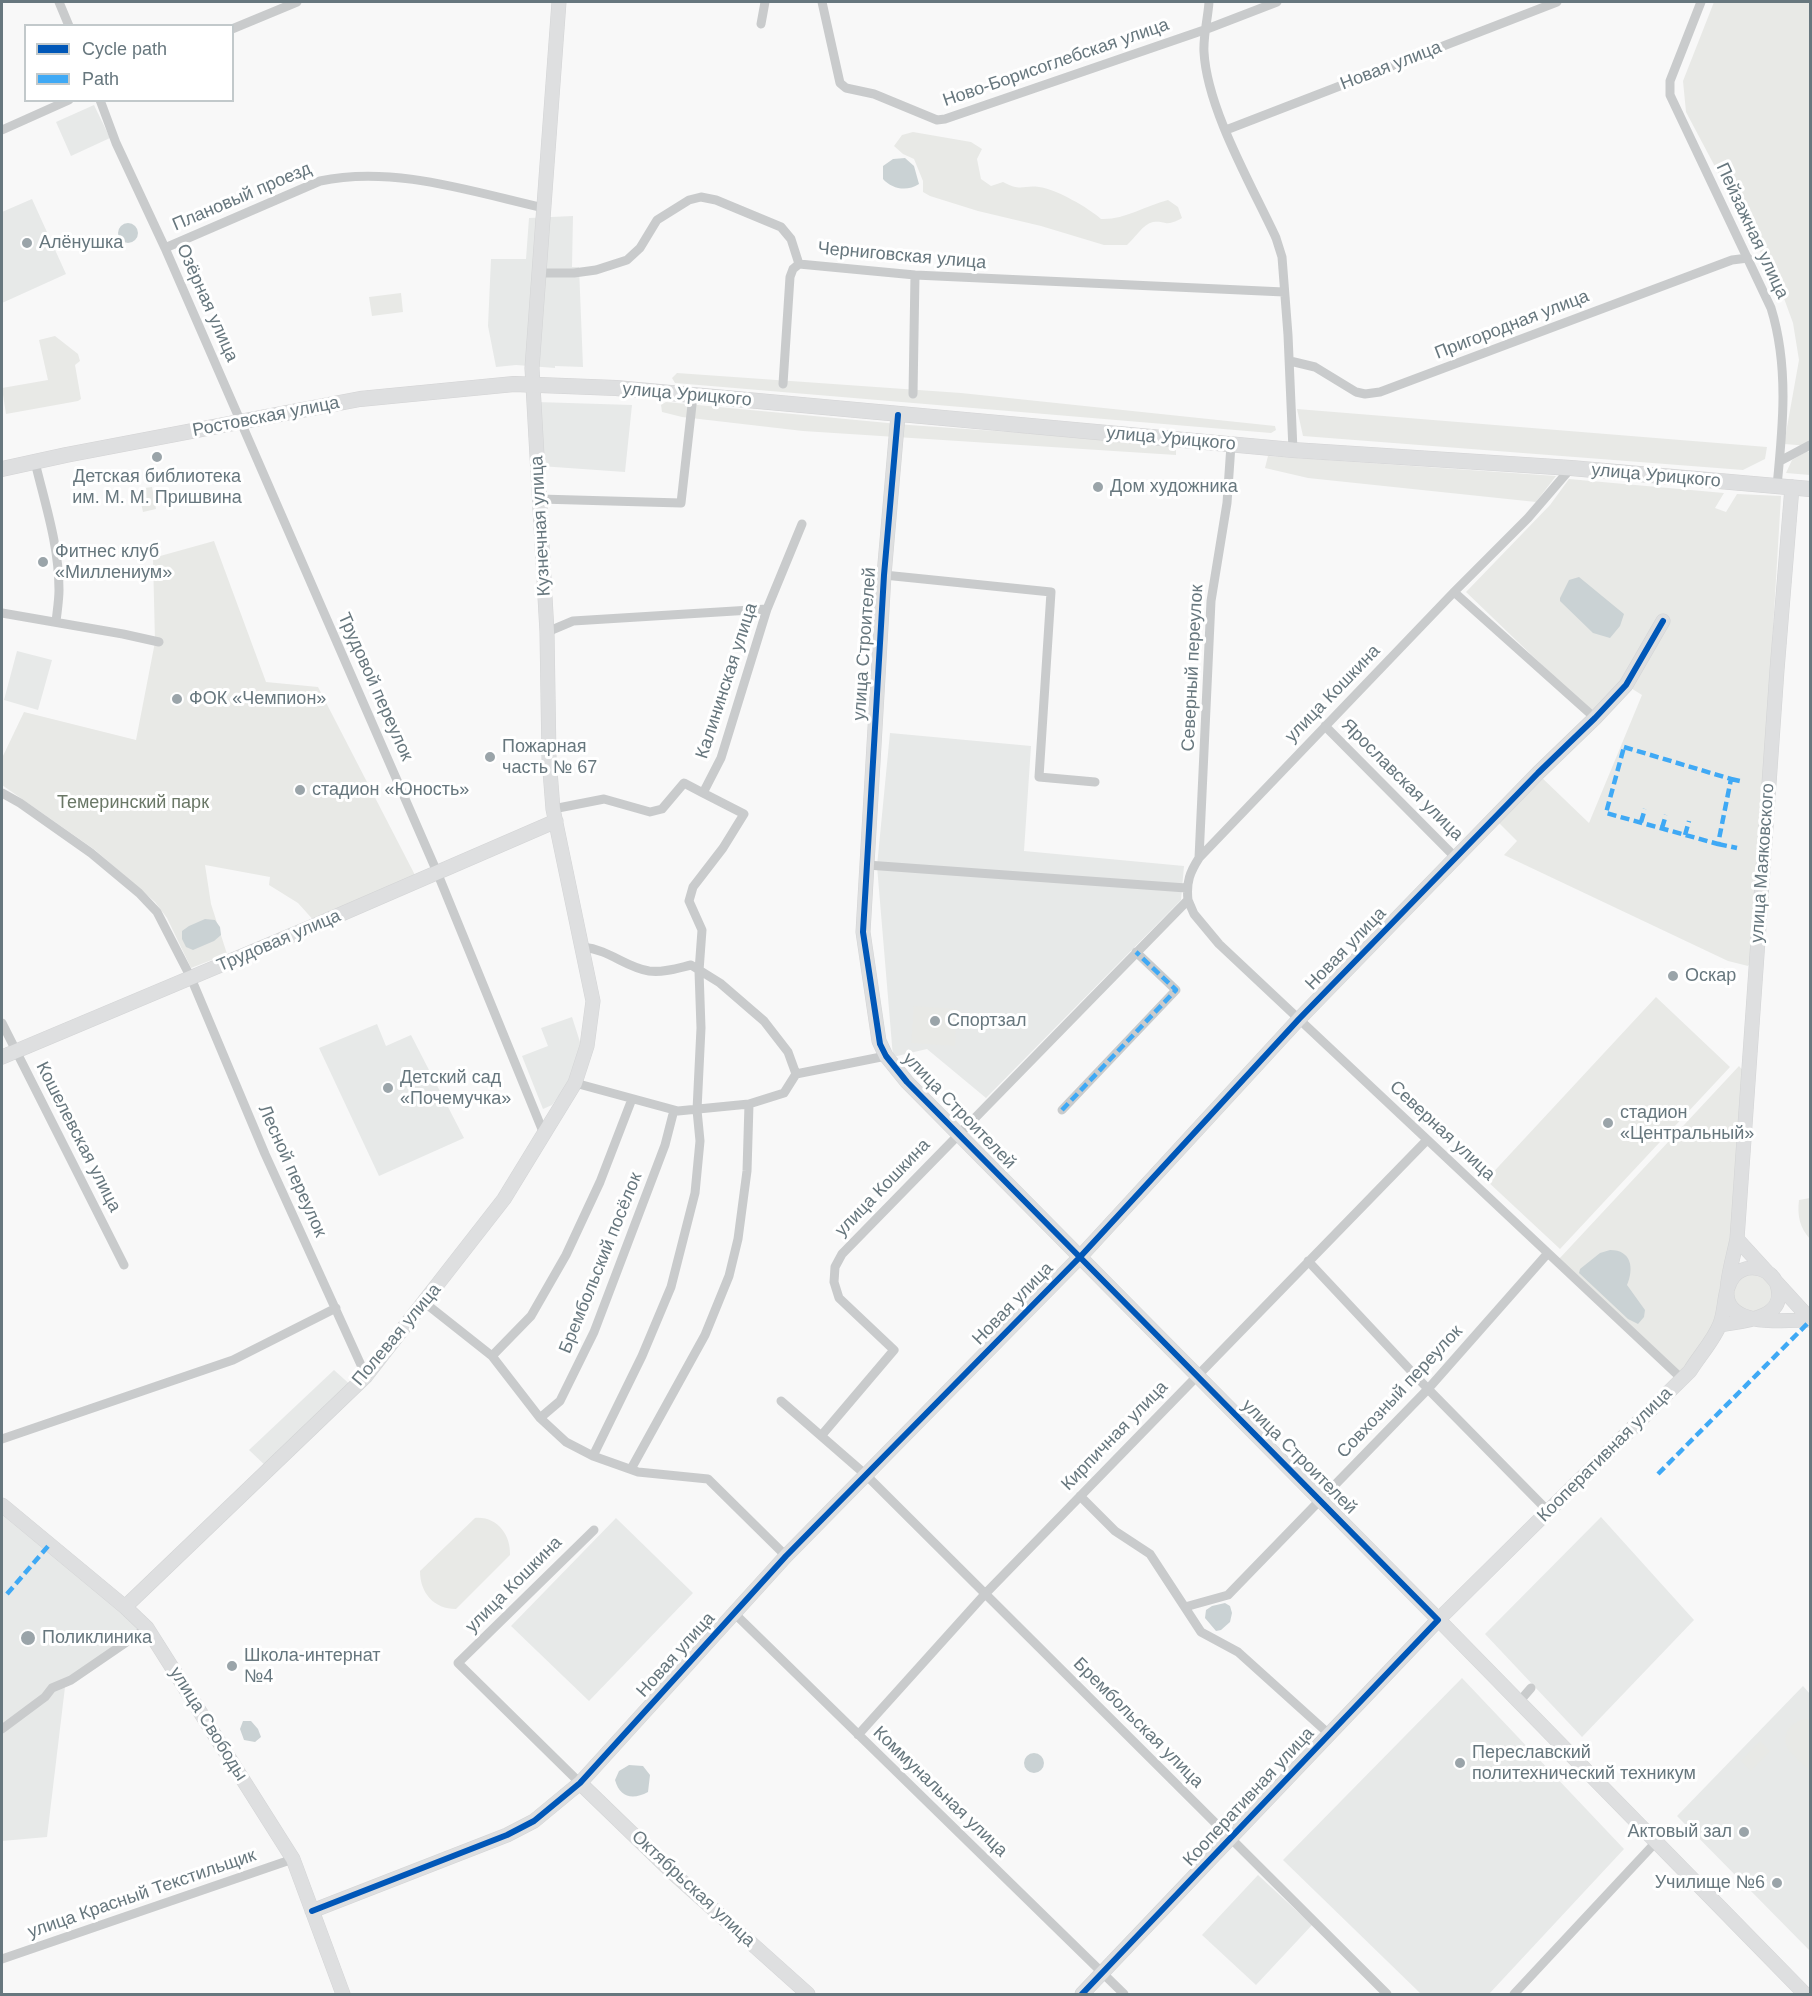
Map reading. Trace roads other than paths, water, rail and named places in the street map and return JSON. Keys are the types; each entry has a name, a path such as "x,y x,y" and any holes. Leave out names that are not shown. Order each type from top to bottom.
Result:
{"main road":[{"name":"Ростовская улица","path":"2,469 360,399 532,384"},
{"name":"улица Урицкого","path":"532,384 616,388 1231,445 1571,468 1810,489"}],"street":[{"path":"59,2 68,24"},
{"path":"234,28 297,2"},
{"name":"Кузнечная улица","path":"559,2 532,384 547,633 549,758 554,815 593,1001 587,1046"},
{"path":"761,24 765,2"},
{"name":"Ново-Борисоглебская улица","path":"822,2 840,83 846,88 874,94 932,118 945,119 1207,29 1276,2"},
{"path":"1209,2 1204,50 1216,106 1276,238 1282,257 1290,361 1293,450"},
{"name":"Новая улица","path":"1226,130 1557,2"},
{"name":"Пейзажная улица","path":"1701,2 1670,81 1670,95 1771,308 1779,334 1783,369 1780,461 1785,487"},
{"path":"2,130 65,102"},
{"name":"Озёрная улица","path":"101,102 116,143 241,421"},
{"name":"Плановый проезд","path":"165,248 320,181 338,177 370,175 414,179 544,208"},
{"name":"Черниговская улица","path":"539,273 574,273 596,270 627,260 640,248 657,220 689,200 701,197 716,200 781,227 791,239 799,264 915,275 1284,292"},
{"name":"Пригородная улица","path":"1290,361 1315,367 1356,392 1365,394 1380,392 1732,260 1748,258"},
{"path":"783,384 790,277 793,269 799,264"},
{"path":"913,394 915,275"},
{"path":"540,499 681,503 693,396"},
{"name":"улица Строителей","path":"898,415 884,575 862,932 879,1041 886,1056 958,1134 1805,1995"},
{"name":"Трудовой переулок","path":"241,421 437,872 544,1134"},
{"name":"Северный переулок","path":"1199,858 1211,601 1227,503 1231,445"},
{"path":"1780,461 1810,445"},
{"path":"35,462 50,518 56,554 59,591 56,622"},
{"name":"улица Кошкина","path":"1186,888 1189,874 1199,858 1528,518 1571,468"},
{"name":"улица Маяковского","path":"1720,1325 1737,1239 1777,670 1785,487"},
{"name":"Калининская улица","path":"703,793 721,758 767,609 802,524"},
{"path":"884,575 1051,592 1039,777 1095,782"},
{"path":"1454,592 1595,718"},
{"path":"547,633 573,621 767,609"},
{"path":"2,613 159,642"},
{"name":"Новая улица","path":"312,1911 507,1835 534,1821 580,1783 786,1556 1080,1257 1299,1019 1626,685 1663,621"},
{"name":"Ярославская улица","path":"1325,726 1456,858"},
{"path":"554,815 604,799 650,812 662,809 684,783 744,814 723,848 693,887 689,901 702,930 699,970 701,1028 697,1110 700,1141 695,1192 671,1287 642,1356 593,1456"},
{"name":"Лесной переулок","path":"2,793 59,830 140,893 157,912 191,978 265,1154 366,1376"},
{"name":"Трудовая улица","path":"2,1058 437,872 554,815"},
{"path":"867,865 1186,888 1188,900"},
{"name":"улица Кошкина","path":"821,1436 894,1350 839,1299 834,1282 835,1267 842,1254 1188,900"},
{"name":"Северная улица","path":"1188,900 1194,914 1219,944 1682,1379"},
{"path":"583,947 598,949 649,971 671,970 691,965 720,983 764,1021 788,1052 796,1074"},
{"path":"1062,1110 1176,990 1136,952"},
{"name":"Кошелевская улица","path":"2,1023 124,1265"},
{"name":"Полевая улица","path":"124,1606 366,1376 504,1199 575,1083 587,1046"},
{"path":"575,1083 674,1110 697,1110 749,1104 784,1093 796,1074 886,1056"},
{"name":"Брембольский посёлок","path":"492,1356 531,1316 566,1255 600,1182 632,1099"},
{"path":"631,1470 705,1335 729,1276 738,1239 747,1171 749,1104"},
{"name":"Брембольский посёлок","path":"540,1418 560,1401 594,1332 665,1145 674,1110"},
{"name":"Кирпичная улица","path":"858,1735 985,1594 1427,1140"},
{"path":"1737,1239 1810,1320"},
{"name":"Совхозный переулок","path":"1185,1607 1228,1595 1428,1389 1548,1252"},
{"path":"1308,1261 1428,1389 1548,1511"},
{"path":"1720,1325 1750,1319 1762,1317 1776,1305 1778,1287 1774,1279 1766,1271 1746,1268 1736,1274 1729,1284 1727,1296 1731,1306 1740,1316 1750,1319 1810,1320"},
{"path":"425,1303 492,1356 540,1418 566,1442 593,1456 638,1472 708,1479 786,1556"},
{"path":"2,1438 233,1360 336,1308"},
{"name":"Кооперативная улица","path":"1082,1995 1438,1620 1690,1371 1720,1325"},
{"name":"Брембольская улица","path":"781,1401 866,1475 1387,1995"},
{"path":"1080,1496 1115,1531 1150,1554 1201,1632 1238,1652 1329,1734"},
{"name":"улица Свободы","path":"2,1505 124,1606 147,1628 293,1859 343,1995"},
{"name":"улица Кошкина","path":"580,1783 458,1663 594,1530"},
{"name":"Коммунальная улица","path":"734,1613 1124,1995"},
{"path":"2,1729 45,1697 52,1688 71,1680 147,1628"},
{"path":"1518,1702 1531,1688"},
{"name":"Октябрьская улица","path":"580,1783 674,1874 808,1995"},
{"path":"1514,1995 1656,1842"},
{"name":"улица Красный Текстильщик","path":"2,1959 293,1859"}],"place":[{"name":"Алёнушка","path":"27,243"},
{"name":"Детская библиотека им. М. М. Пришвина","path":"157,457"},
{"name":"Дом художника","path":"1098,487"},
{"name":"Фитнес клуб «Миллениум»","path":"43,562"},
{"name":"ФОК «Чемпион»","path":"177,699"},
{"name":"Пожарная часть № 67","path":"490,757"},
{"name":"стадион «Юность»","path":"300,790"},
{"name":"Оскар","path":"1673,976"},
{"name":"Спортзал","path":"935,1021"},
{"name":"Детский сад «Почемучка»","path":"388,1088"},
{"name":"стадион «Центральный»","path":"1608,1123"},
{"name":"Поликлиника","path":"28,1638"},
{"name":"Школа-интернат №4","path":"232,1666"},
{"name":"Переславский политехнический техникум","path":"1460,1763"},
{"name":"Актовый зал","path":"1744,1832"},
{"name":"Училище №6","path":"1777,1883"}],"park label":[{"name":"Темеринский парк","path":"133,803"}]}
